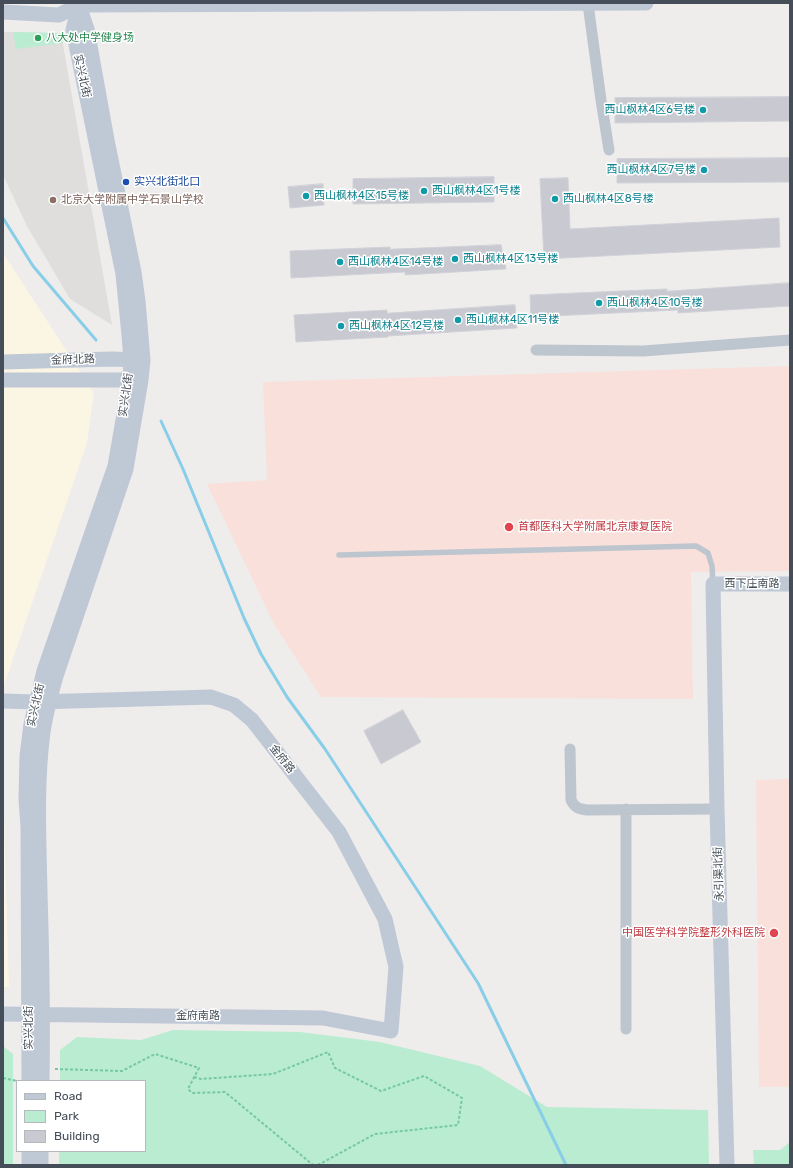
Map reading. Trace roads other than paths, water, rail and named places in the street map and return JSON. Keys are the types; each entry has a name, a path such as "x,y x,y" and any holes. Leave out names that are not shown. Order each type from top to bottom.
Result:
{"street":[{"path":"3,12 59,15 76,4 646,3"},
{"name":"实兴北街","path":"42,1080 36,1015 26,792 27,756 30,731 43,701 44,671 115,466 135,380 137,360 123,274 73,30 76,4"},
{"path":"588,4 609,150"},
{"path":"536,350 643,351 790,340"},
{"name":"金府北路","path":"3,362 137,360"},
{"name":"金府北路","path":"3,380 135,380"},
{"name":"西下庄南路","path":"713,584 790,584"},
{"name":"永引渠北街","path":"713,584 717,809 727,1165"},
{"name":"金府路","path":"3,701 211,698 234,705 252,720 338,832 385,919 396,967 391,1031"},
{"path":"570,749 571,800 579,809 717,809"},
{"path":"626,809 626,1029"},
{"name":"金府南路","path":"3,1014 323,1018 391,1031"},
{"name":"实兴北街","path":"29,1080 36,1015"},
{"path":"29,1152 29,1165"},
{"path":"41,1152 41,1165"}],"lane":[{"path":"339,555 696,546 708,553 712,566 713,584"}],"waterway":[{"path":"3,218 33,266 96,340"},
{"path":"161,421 183,469 244,618 261,654 287,697 325,749 478,983 566,1165"}],"place":[{"name":"八大处中学健身场","path":"38,38"},
{"name":"西山枫林4区6号楼","path":"703,110"},
{"name":"西山枫林4区7号楼","path":"704,170"},
{"name":"实兴北街北口","path":"126,182"},
{"name":"西山枫林4区1号楼","path":"424,191"},
{"name":"西山枫林4区15号楼","path":"306,196"},
{"name":"西山枫林4区8号楼","path":"555,199"},
{"name":"北京大学附属中学石景山学校","path":"53,200"},
{"name":"西山枫林4区13号楼","path":"455,259"},
{"name":"西山枫林4区14号楼","path":"340,262"},
{"name":"西山枫林4区10号楼","path":"599,303"},
{"name":"西山枫林4区11号楼","path":"458,320"},
{"name":"西山枫林4区12号楼","path":"341,326"},
{"name":"首都医科大学附属北京康复医院","path":"509,527"},
{"name":"中国医学科学院整形外科医院","path":"774,933"}]}
